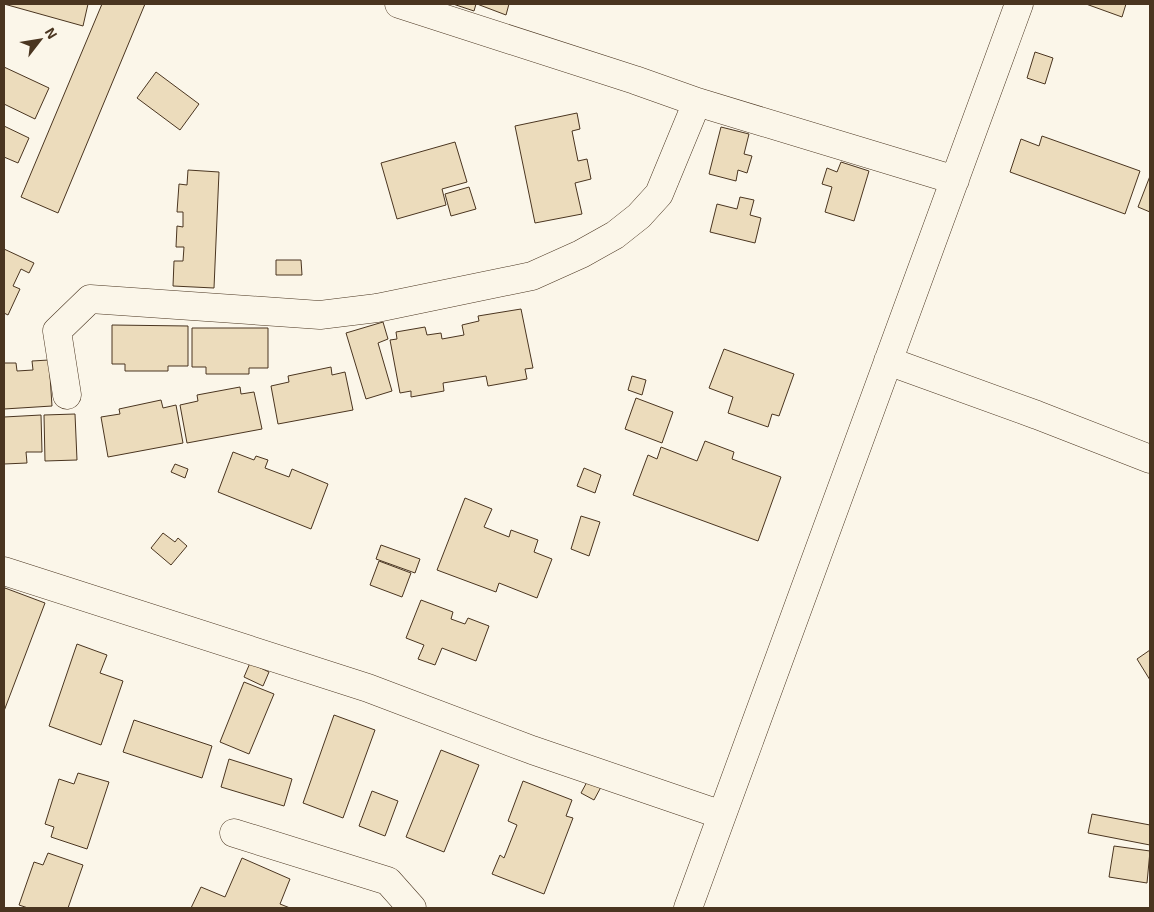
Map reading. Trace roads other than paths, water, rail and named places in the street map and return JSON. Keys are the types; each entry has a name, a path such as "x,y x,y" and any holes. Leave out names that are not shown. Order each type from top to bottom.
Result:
{"street":[{"path":"400,4 697,102 955,180"},
{"path":"688,908 1019,4"},
{"path":"67,395 57,331 90,299 320,315 377,308 532,276 581,254 615,235 639,216 659,194 697,102"},
{"path":"888,361 1037,415 1150,459"},
{"path":"4,571 368,688 532,750 722,815"},
{"path":"234,833 388,881 412,908"}]}
